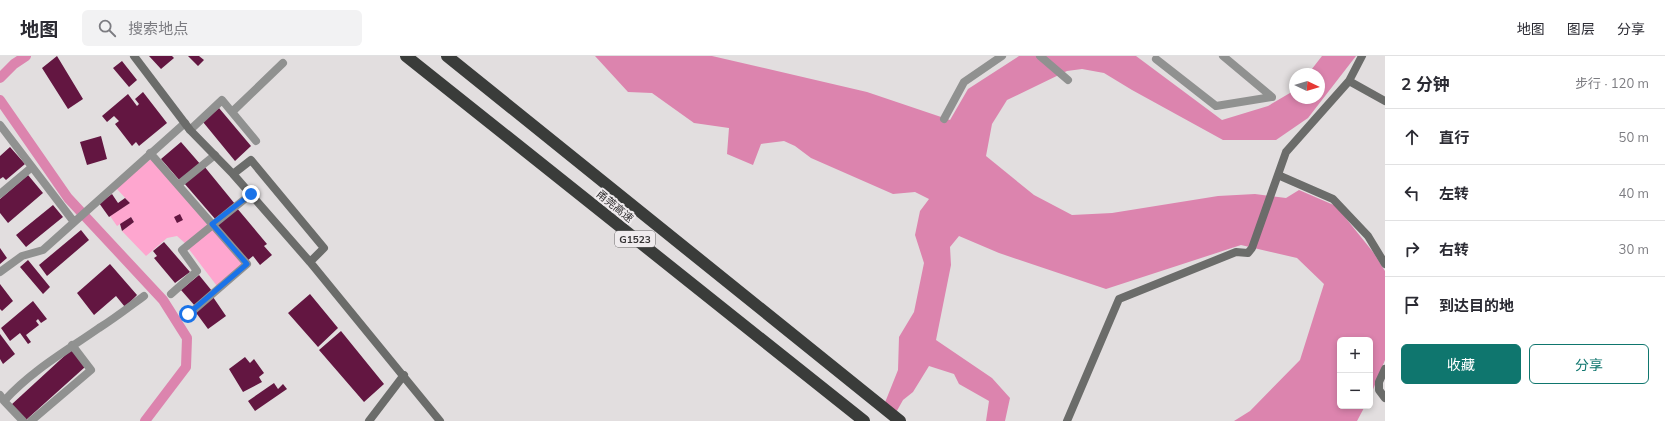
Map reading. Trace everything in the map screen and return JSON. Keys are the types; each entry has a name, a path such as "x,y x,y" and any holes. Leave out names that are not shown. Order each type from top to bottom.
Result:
{"highway":[{"name":"甬莞高速","path":"406,56 864,421"},
{"name":"甬莞高速","path":"447,56 900,421"}],"street":[{"path":"134,56 187,126 233,174 310,262 404,375 440,421"},
{"path":"944,118 964,82 1002,56"},
{"path":"1040,56 1065,78"},
{"path":"1155,57 1216,106 1272,97 1223,56"},
{"path":"1067,421 1119,299 1236,252 1248,253 1252,248 1286,152 1349,81 1362,56"},
{"path":"232,112 283,63"},
{"path":"1349,81 1385,101"},
{"path":"0,272 22,256 43,250 150,154 222,100 256,141"},
{"path":"0,125 76,221"},
{"path":"150,154 247,264 188,314"},
{"path":"178,185 215,155"},
{"path":"233,174 251,160 324,248 310,262"},
{"path":"0,194 32,167"},
{"path":"1278,175 1333,199 1368,236 1385,264"},
{"path":"171,294 197,271 182,250 212,224 251,194"},
{"path":"23,421 2,398 72,345 144,296"},
{"path":"31,421 91,370 72,345"},
{"path":"1385,369 1379,382 1379,390 1385,398"},
{"path":"369,421 404,375"}],"shaded area":[{"path":"595,56 712,56 867,92 950,120 968,89 1019,56 1136,56 1222,120 1268,106 1289,94 1289,104 1319,104 1308,118 1276,140 1223,140 1104,73 1082,69 1067,71 1007,100 992,124 986,156 1034,195 1072,215 1112,213 1218,196 1255,194 1286,198 1299,190 1336,206 1373,252 1385,271 1385,360 1373,390 1373,337 1337,337 1337,409 1363,409 1357,421 1234,421 1250,411 1300,360 1324,284 1297,258 1241,245 1106,289 999,253 959,236 950,247 951,265 936,340 992,378 1010,398 1005,421 986,421 989,401 959,384 954,374 929,366 913,392 903,400 894,416 884,405 898,370 899,337 914,312 924,263 915,235 920,211 929,199 915,192 893,194 811,158 795,146 784,141 761,144 753,165 727,154 729,128 694,123 652,93 628,92"},
{"path":"1322,56 1356,56 1325,96 1325,68 1313,68"},
{"path":"151,159 209,223 186,244 177,236 167,238 146,256 122,231 134,222 131,217 117,226 110,216 130,203 116,188"},
{"path":"212,228 242,264 217,286 188,248"}],"building":[{"path":"57,56 83,99 68,109 42,68"},
{"path":"149,56 172,56 174,58 161,69"},
{"path":"188,56 199,56 204,60 198,66"},
{"path":"122,61 137,80 129,87 113,68"},
{"path":"143,92 167,123 139,146 136,142 132,146 115,124 119,121 114,116 107,122 102,116 128,94 137,106 139,104 135,99"},
{"path":"219,108 251,146 235,161 203,122"},
{"path":"101,136 107,159 87,165 80,142"},
{"path":"181,142 201,165 181,182 161,159"},
{"path":"10,147 25,164 6,180 3,177 0,179 0,156"},
{"path":"204,166 235,204 216,220 184,183"},
{"path":"28,175 43,193 8,223 0,213 0,199"},
{"path":"112,194 118,203 125,198 130,203 109,217 99,203"},
{"path":"53,205 63,217 26,247 16,235"},
{"path":"236,207 267,244 264,246 272,255 260,265 253,256 247,261 215,224"},
{"path":"180,214 183,220 177,223 174,217"},
{"path":"131,217 134,222 122,231 120,224"},
{"path":"81,230 89,240 47,276 39,265"},
{"path":"164,242 190,272 175,283 154,258 157,256 153,251"},
{"path":"0,248 7,258 0,264"},
{"path":"28,260 50,287 43,294 20,267"},
{"path":"110,264 137,295 125,307 116,296 94,315 77,293"},
{"path":"199,275 212,291 195,306 181,290"},
{"path":"0,284 13,301 2,311 0,309"},
{"path":"310,294 338,328 318,347 288,313"},
{"path":"213,297 226,316 208,329 194,310"},
{"path":"33,301 47,319 41,323 38,319 36,321 39,325 26,335 31,342 28,344 20,333 10,341 1,328"},
{"path":"341,331 384,384 364,402 319,350"},
{"path":"0,334 15,354 3,364 0,359"},
{"path":"72,349 85,367 26,420 11,405"},
{"path":"245,357 250,363 254,359 264,373 259,377 262,382 243,392 229,369"},
{"path":"274,383 278,389 283,384 287,389 255,411 248,401"}],"waterway":[{"path":"0,78 14,64 26,56"},
{"path":"0,100 68,198 163,300 187,338 186,367 145,421"}],"route":[{"path":"188,314 247,264 212,224 251,194"}]}
